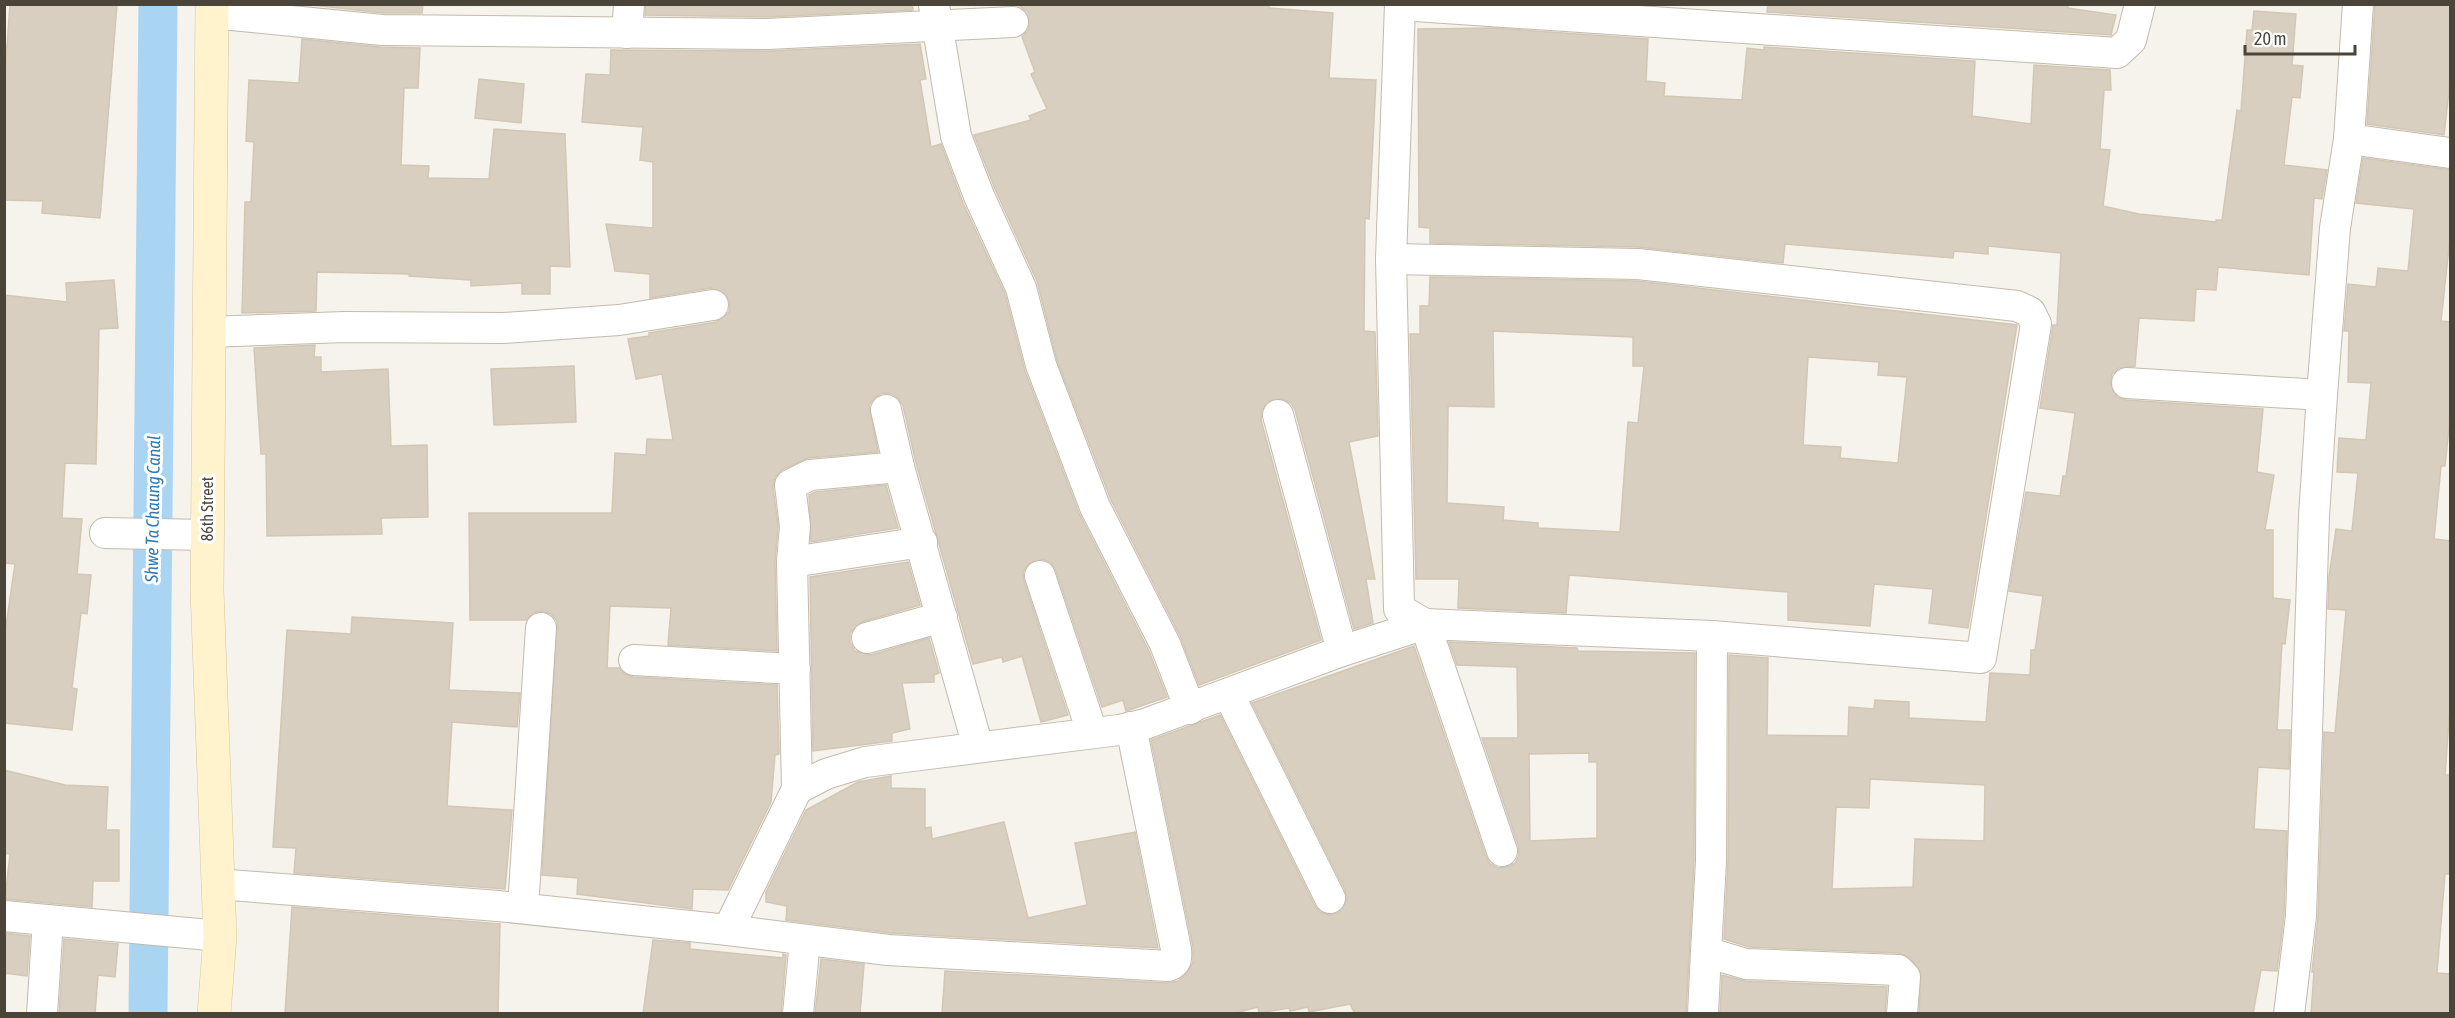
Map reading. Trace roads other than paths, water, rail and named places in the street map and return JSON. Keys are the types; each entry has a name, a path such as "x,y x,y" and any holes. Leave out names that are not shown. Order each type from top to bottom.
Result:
{"main road":[{"name":"86th Street","path":"212,9 207,536 220,936 214,1014"}],"street":[{"path":"1502,851 1425,624 1399,609 1391,259 1400,5 2117,53 2131,40 2140,4"},
{"path":"2289,1014 2301,916 2314,516 2322,395 2335,228 2349,139 2358,4"},
{"path":"212,9 382,30 538,18 628,19 767,34 935,14 1013,22"},
{"path":"935,14 956,136 979,196 1021,288 1041,365 1095,507 1165,644 1190,709"},
{"path":"2349,139 2451,153"},
{"path":"797,789 826,774 865,762 1131,727 1190,709 1342,651 1425,624 1712,636 1981,658 2035,337 2036,324 2030,312 2017,306 1638,264 1391,259"},
{"path":"208,332 345,327 504,328 619,320 713,305"},
{"path":"2127,383 2322,395"},
{"path":"886,410 899,467 978,747"},
{"path":"1278,415 1342,651"},
{"path":"728,930 797,789 792,562 795,526 789,485 810,475 899,467"},
{"path":"117,534 207,536"},
{"path":"792,562 922,542"},
{"path":"1040,576 1092,732"},
{"path":"867,638 942,617"},
{"path":"523,908 541,628"},
{"path":"1703,1014 1711,861 1712,636"},
{"path":"634,660 795,669"},
{"path":"1228,695 1330,898"},
{"path":"217,884 523,908 888,950 1168,966 1174,964 1177,958 1176,949 1131,727"},
{"path":"4,916 180,930 220,936"},
{"path":"42,1014 48,920"},
{"path":"798,1014 805,940"},
{"path":"1706,952 1746,964 1898,970 1905,977 1902,1014"}],"waterway":[{"name":"Shwe Ta Chaung Canal","path":"148,1014 158,4"}]}
